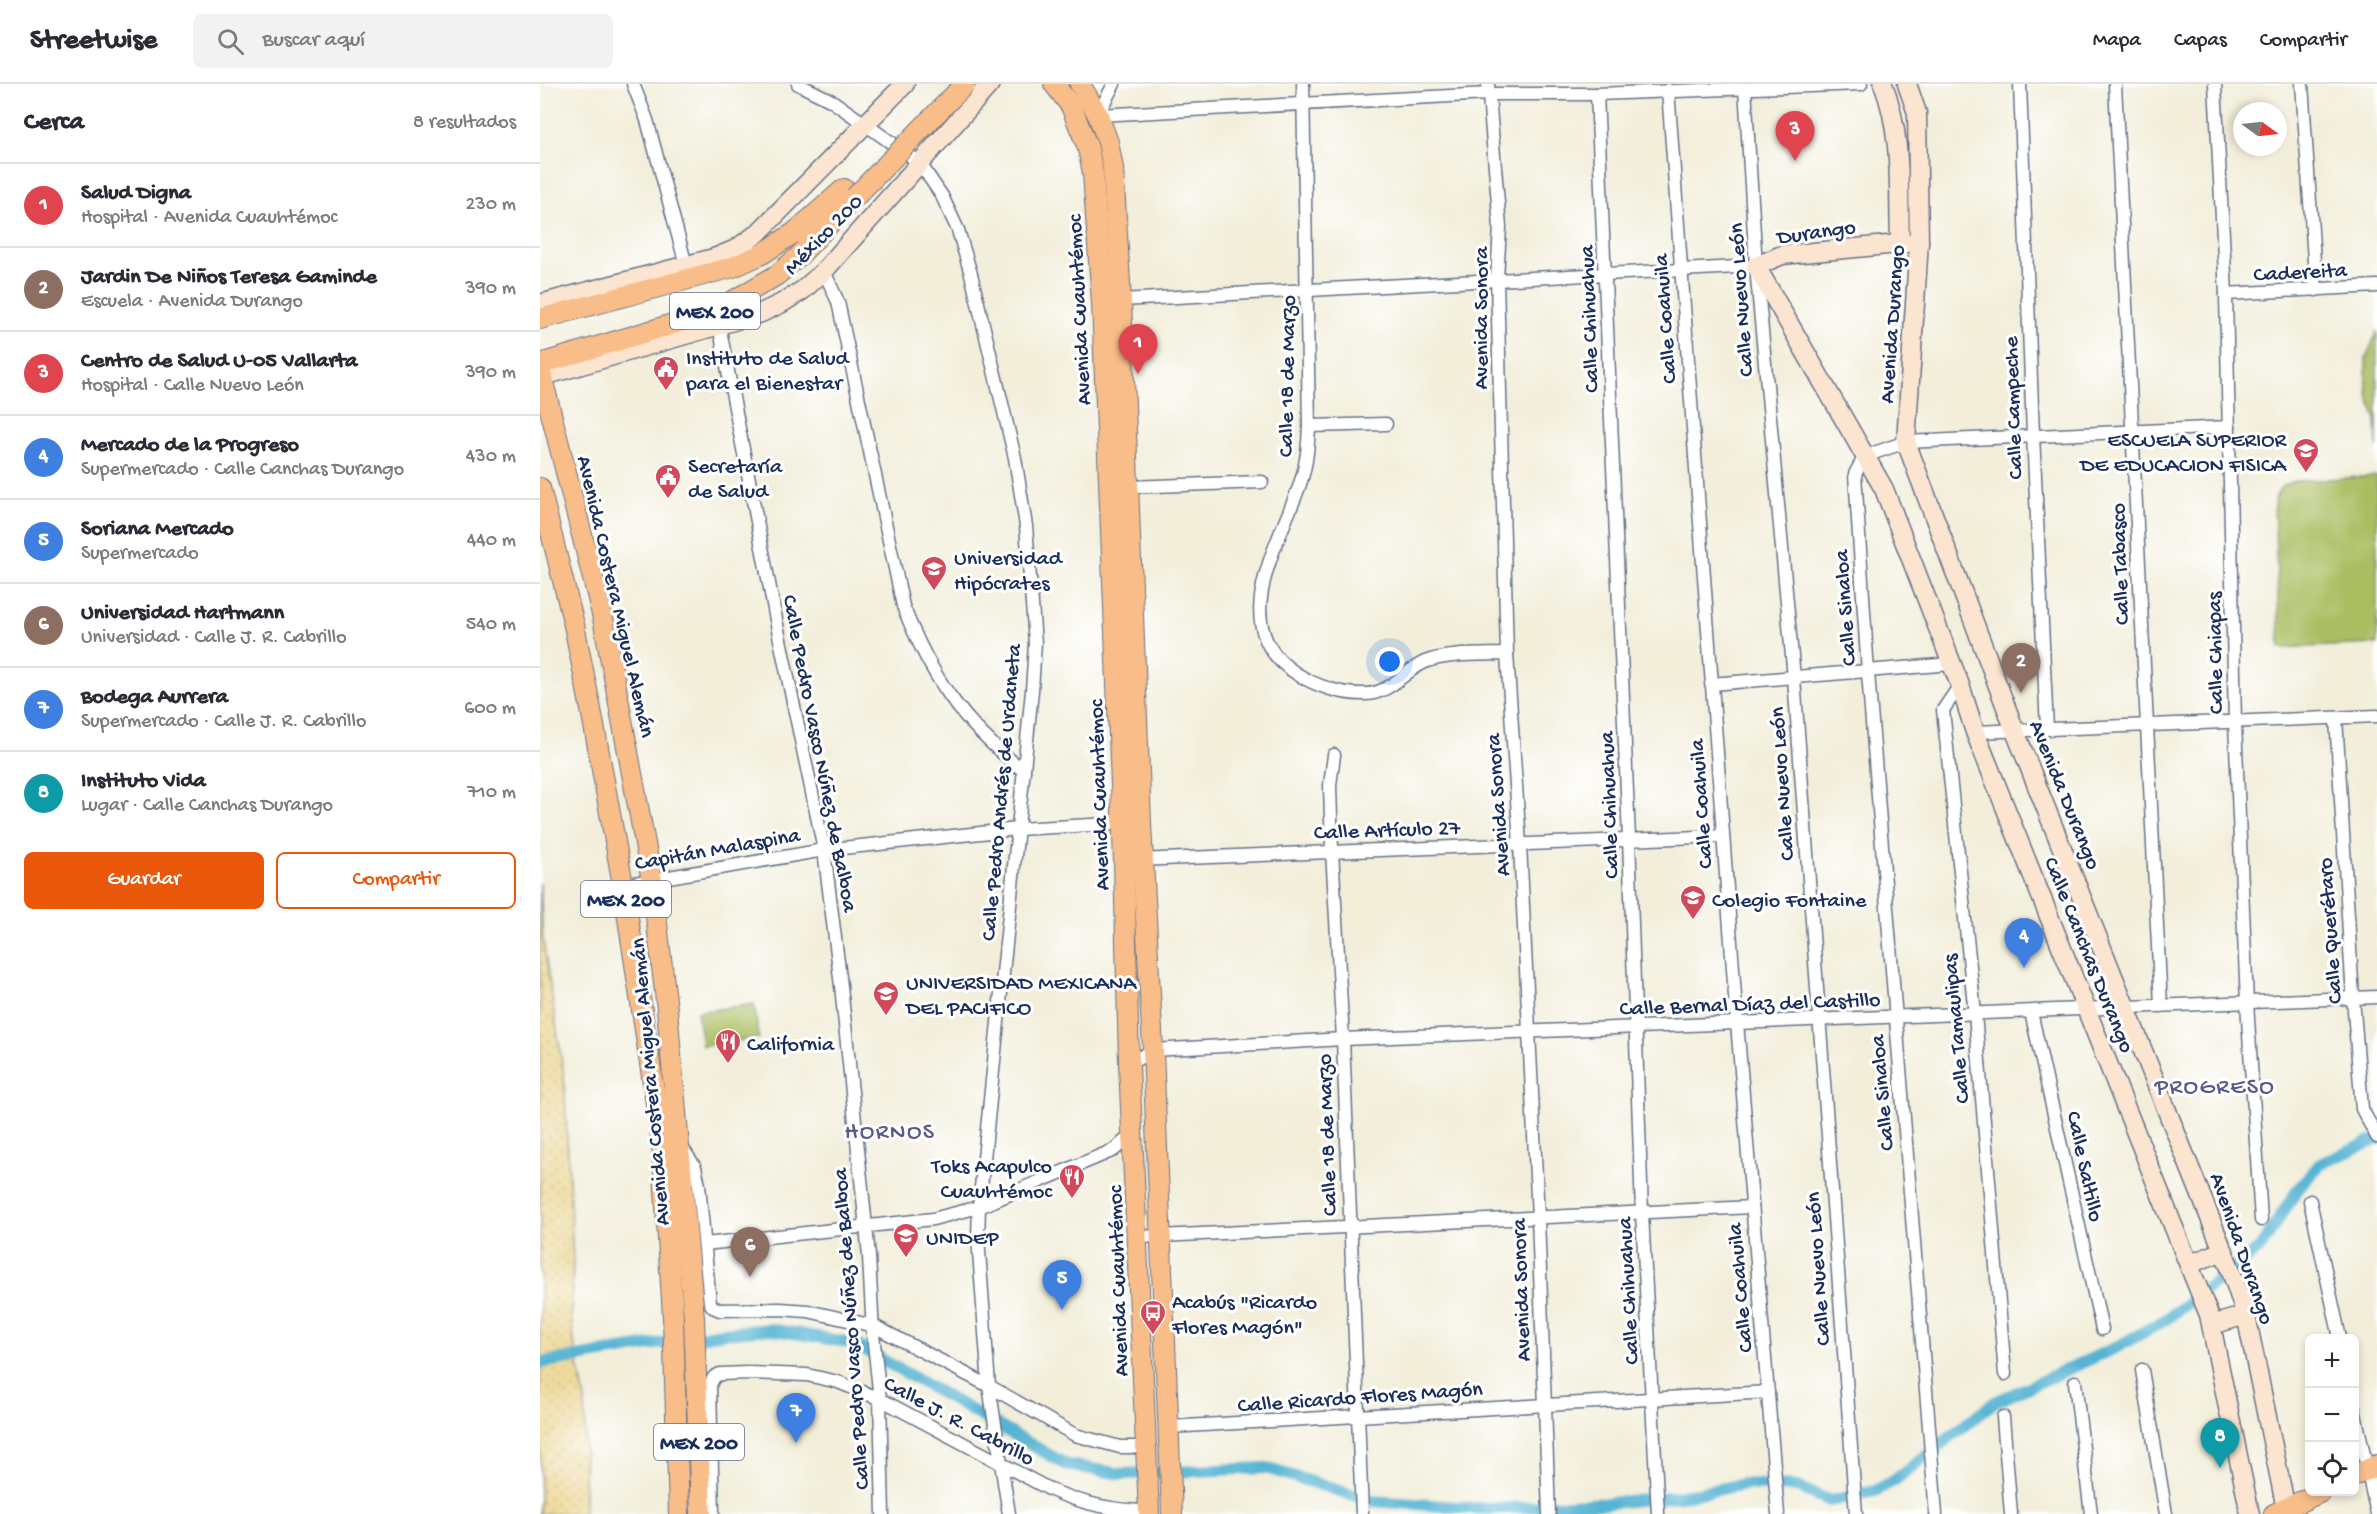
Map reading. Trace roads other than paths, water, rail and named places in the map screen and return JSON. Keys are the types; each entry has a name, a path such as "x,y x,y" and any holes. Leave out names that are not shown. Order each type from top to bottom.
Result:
{"main road":[{"name":"México 200","path":"540,304 714,258 736,249 758,233 905,84"},
{"name":"México 200","path":"850,193 947,84"},
{"name":"México 200","path":"850,193 965,84"},
{"name":"México 200","path":"541,372 761,313 803,290 824,270 990,84"},
{"name":"Avenida Cuauhtémoc","path":"1054,84 1071,106 1080,125 1093,173 1132,823 1144,860 1172,1514"},
{"name":"Avenida Cuauhtémoc","path":"1080,84 1098,115 1108,142 1113,168 1121,300 1129,487 1132,823 1124,861 1149,1512"},
{"path":"1883,84 1894,117 1897,138 1900,244"},
{"name":"Avenida Durango","path":"1907,84 1917,113 1920,242 1906,442 2015,731 2127,1007 2244,1308 2282,1512"},
{"name":"MEX 200","path":"540,319 733,267 762,254 850,193"},
{"name":"MEX 200","path":"541,372 716,311 777,275 799,256 850,193"},
{"name":"Durango","path":"1755,266 1782,255 1920,242"},
{"name":"Avenida Durango","path":"1755,266 1865,456"},
{"name":"Avenida Costera Miguel Alemán","path":"541,372 603,618 652,881 668,1009 694,1318 705,1374 701,1514"},
{"name":"Calle Canchas Durango","path":"1865,456 1884,489 1976,732 2211,1320 2250,1514"},
{"name":"Avenida Costera Miguel Alemán","path":"540,488 574,625 623,885 662,1143 673,1317 679,1514"},
{"path":"2188,1264 2227,1260"},
{"path":"2211,1320 2244,1308"},
{"path":"2282,1512 2312,1496"}],"street":[{"path":"633,84 647,120 686,265"},
{"name":"Calle Pedro Andrés de Urdaneta","path":"798,84 832,101 919,162 942,196 958,230 971,274 1015,458 1026,526 1035,643 979,1207 978,1238 989,1386 1009,1514"},
{"path":"1098,115 1114,84"},
{"name":"Calle 18 de Marzo","path":"1303,84 1308,459 1300,485 1266,567 1261,593 1261,621 1270,649 1283,665 1306,680 1344,693 1367,694 1392,686 1426,662 1440,658 1507,654"},
{"path":"1098,115 1304,104 1488,89 1597,94 1861,84"},
{"name":"Calle Campeche","path":"2020,84 2047,729"},
{"name":"Calle Tabasco","path":"2115,84 2161,1006"},
{"name":"Calle Chiapas","path":"2215,84 2226,294 2235,723 2247,1003 2262,1220"},
{"path":"2302,84 2316,290"},
{"name":"Calle Nuevo León","path":"1745,88 1755,266 1794,678 1856,1514"},
{"name":"Avenida Sonora","path":"1488,89 1500,227 1497,279 1507,654 1520,844 1538,1218 1549,1514"},
{"name":"Calle Coahuila","path":"1668,90 1737,1023 1778,1514"},
{"name":"Calle Chihuahua","path":"1597,94 1629,838 1642,1214 1658,1513"},
{"path":"1121,300 1755,266"},
{"path":"824,270 838,302 891,561 903,606 917,642 942,688 963,715 998,751 1024,771"},
{"name":"Cadereita","path":"2226,294 2377,286"},
{"name":"Calle Pedro Vasco Núñez de Balboa","path":"719,325 779,635 824,850 841,986 865,1227 879,1392 882,1514"},
{"path":"1309,426 1386,424"},
{"path":"1865,456 1906,442 2033,434 2229,427"},
{"name":"Calle Sinaloa","path":"1865,456 1855,474 1868,673 1936,1514"},
{"path":"1129,487 1262,482"},
{"path":"1711,684 1868,673 1951,664"},
{"name":"Calle Tamaulipas","path":"1960,685 1943,710 1975,1014 2005,1374"},
{"path":"1976,732 2377,716"},
{"name":"Calle Querétaro","path":"2336,718 2362,1109 2377,1137"},
{"name":"Calle 18 de Marzo","path":"1334,755 1330,785 1332,851 1343,1039 1362,1510"},
{"name":"Capitán Malaspina","path":"623,885 824,850 1017,829 1132,823"},
{"name":"Calle Artículo 27","path":"1124,861 1629,838 1723,836"},
{"name":"Calle Bernal Díaz del Castillo","path":"1130,1064 1153,1050 1343,1039 2377,997"},
{"name":"Calle Saltillo","path":"2031,1012 2102,1329"},
{"path":"678,1141 695,1167 705,1244 933,1219 979,1207 1114,1150 1134,1133"},
{"path":"2310,1201 2339,1334"},
{"path":"1139,1237 1752,1207"},
{"name":"Calle J. R. Cabrillo","path":"705,1244 710,1303 713,1308 808,1311 873,1330 989,1386 1075,1435 1147,1452"},
{"path":"2142,1370 2166,1514"},
{"name":"Calle J. R. Cabrillo","path":"705,1374 748,1373 807,1376 879,1392 1073,1500 1101,1508 1149,1512"},
{"path":"705,1374 710,1385 713,1514"},
{"path":"2074,1382 2091,1514"},
{"name":"Calle Ricardo Flores Magón","path":"1169,1427 1768,1392"},
{"path":"2002,1417 2012,1514"},
{"path":"2359,1431 2377,1514"}],"waterway":[{"path":"540,1363 723,1333 769,1329 853,1343 1067,1465 1121,1474 1266,1468 1372,1501 1487,1509 1608,1503 1689,1495 1745,1484 1798,1487 1830,1501 1875,1491 1895,1480 1993,1403 2117,1347 2165,1320 2260,1248 2298,1189 2320,1164 2377,1139"}],"place":[{"name":"Centro de Salud U-05 Vallarta","path":"1795,161"},
{"name":"Salud Digna","path":"1138,374"},
{"name":"Instituto de Salud para el Bienestar","path":"666,392"},
{"name":"ESCUELA SUPERIOR DE EDUCACION FISICA","path":"2306,474"},
{"name":"Secretaría de Salud","path":"668,500"},
{"name":"Universidad Hipócrates","path":"934,592"},
{"name":"Jardin De Niños Teresa Gaminde","path":"2021,693"},
{"name":"Colegio Fontaine","path":"1693,921"},
{"name":"Mercado de la Progreso","path":"2024,968"},
{"name":"UNIVERSIDAD MEXICANA DEL PACIFICO","path":"886,1017"},
{"name":"California","path":"728,1065"},
{"name":"Toks Acapulco Cuauhtémoc","path":"1072,1200"},
{"name":"UNIDEP","path":"906,1259"},
{"name":"Universidad Hartmann","path":"750,1277"},
{"name":"Soriana Mercado","path":"1062,1310"},
{"name":"Acabús \"Ricardo Flores Magón\"","path":"1153,1336"},
{"name":"Bodega Aurrera","path":"796,1443"},
{"name":"Instituto Vida","path":"2220,1468"}],"district":[{"name":"PROGRESO","path":"2215,1085"},
{"name":"HORNOS","path":"890,1130"}]}
